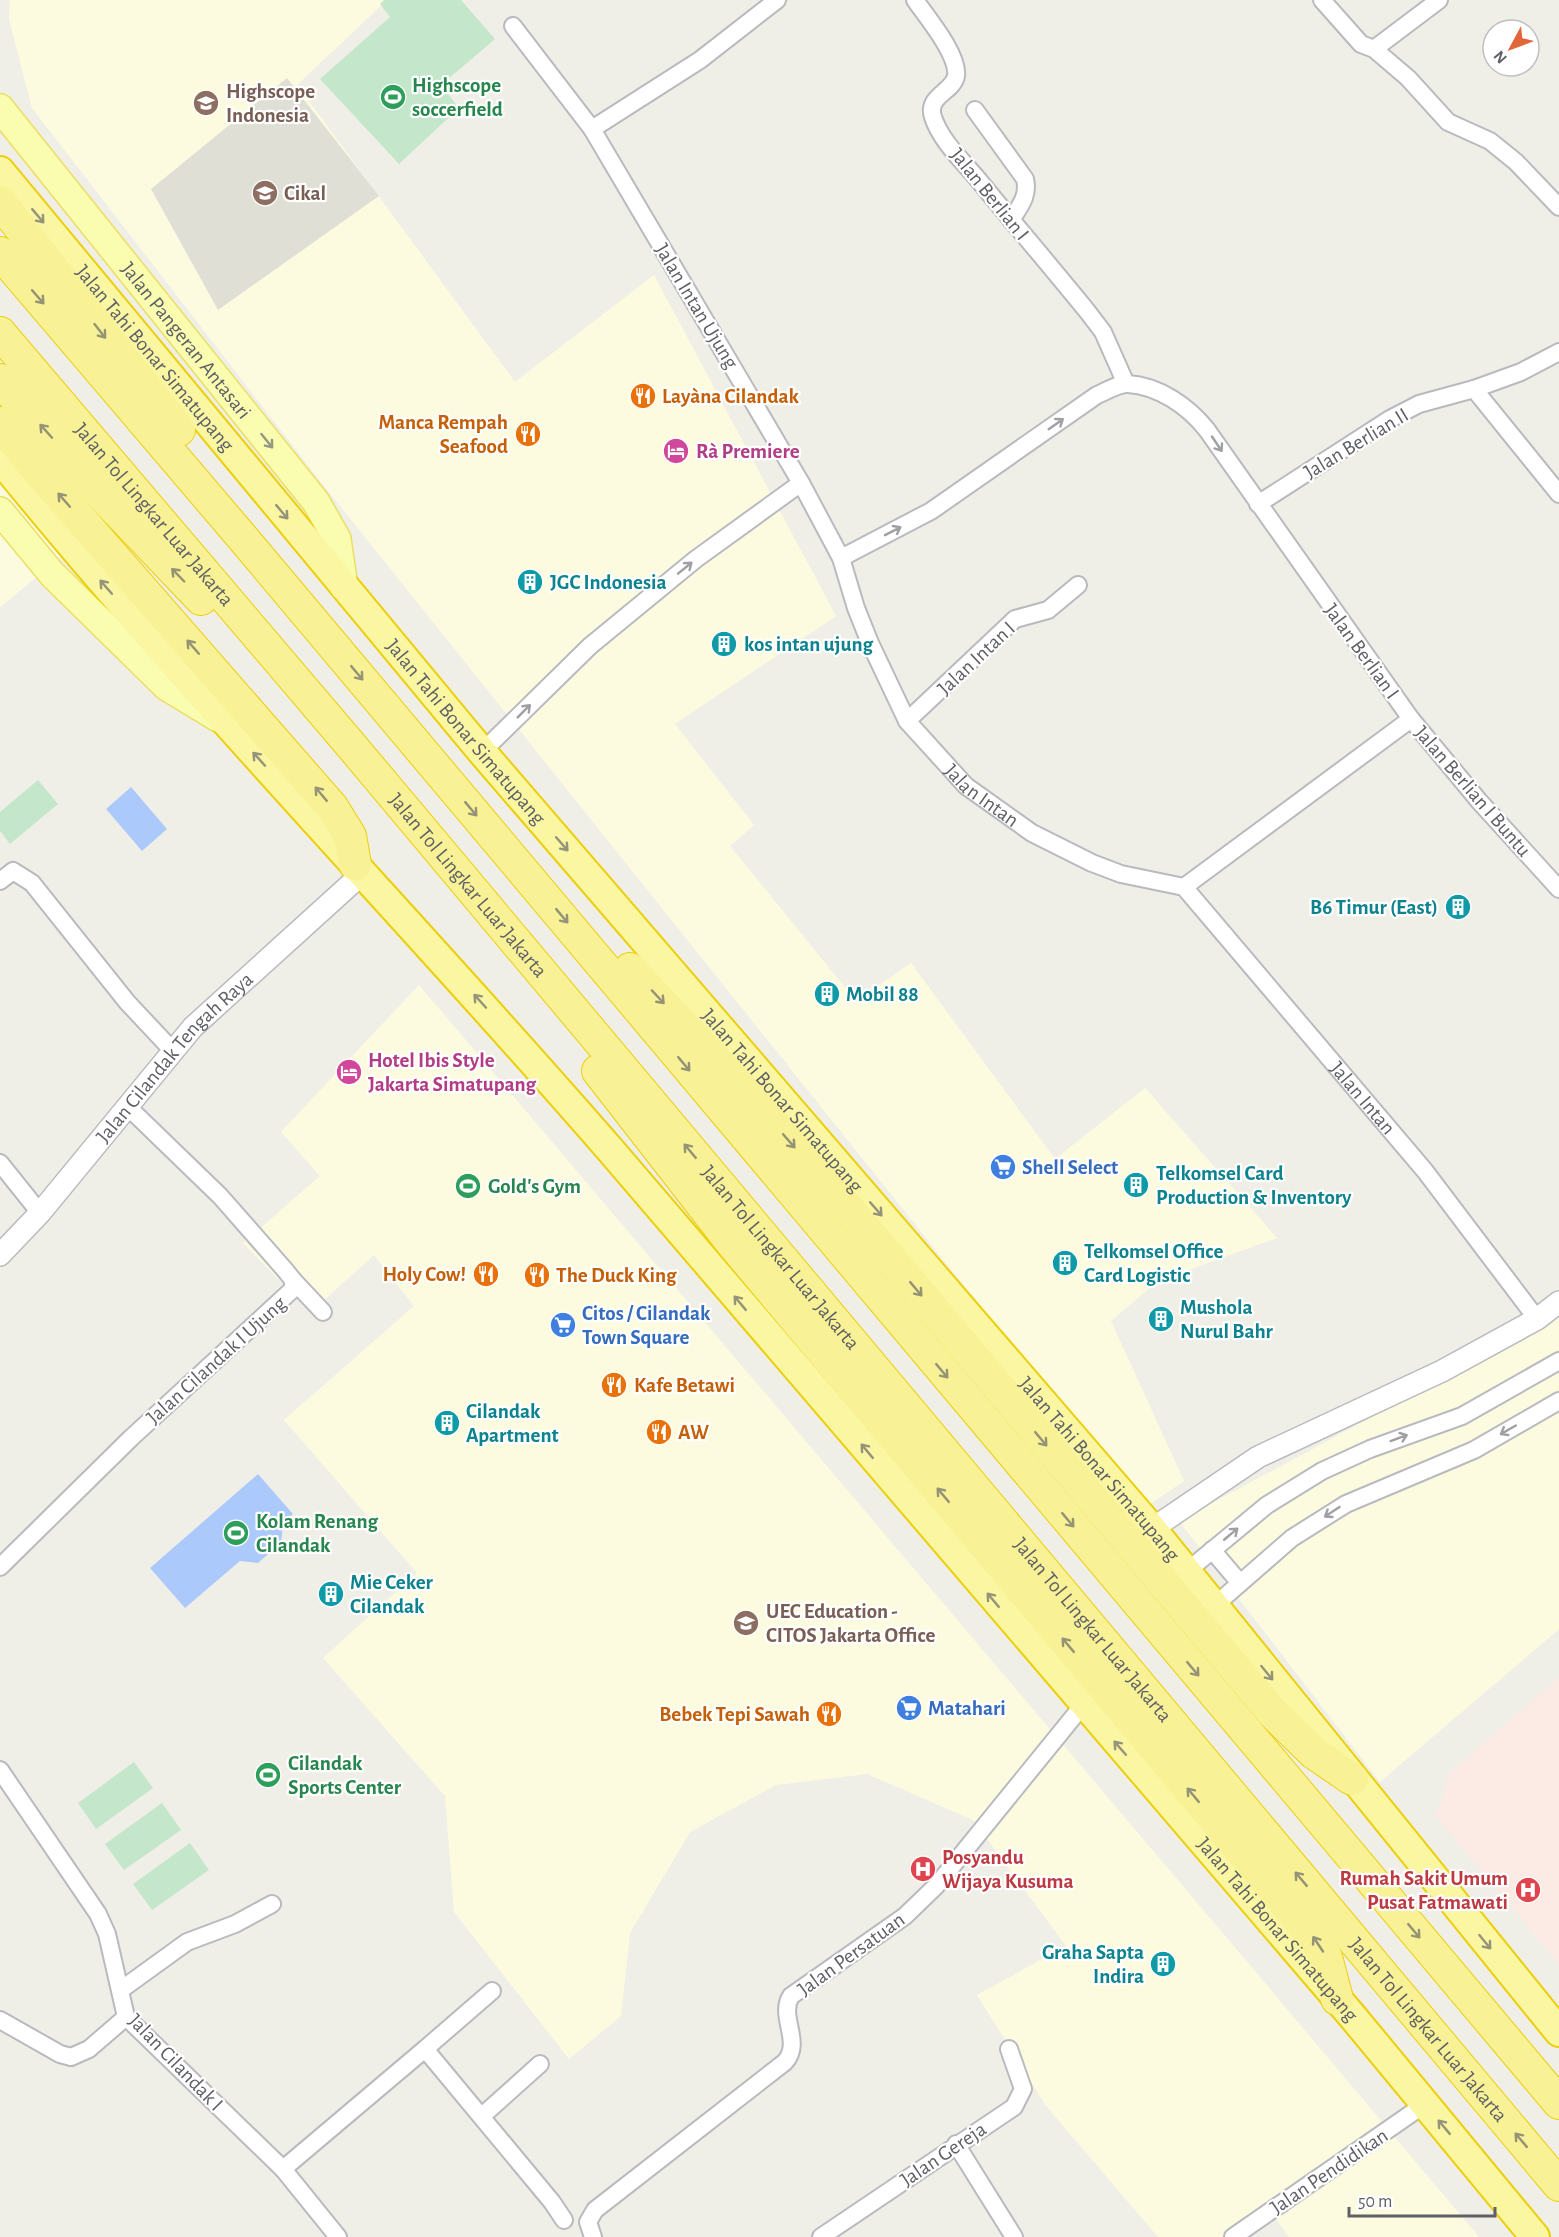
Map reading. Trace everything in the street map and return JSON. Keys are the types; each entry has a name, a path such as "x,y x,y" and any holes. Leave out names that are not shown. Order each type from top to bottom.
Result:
{"highway":[{"name":"Jalan Tahi Bonar Simatupang","path":"0,171 482,752 1152,1529 1559,2032"},
{"path":"0,202 240,512 247,525 247,543"},
{"path":"0,253 594,954 1559,2103"},
{"name":"Jalan Tol Lingkar Luar Jakarta","path":"0,333 298,682 1559,2185"},
{"path":"0,380 98,491 271,672 283,679 298,682"},
{"path":"0,423 35,467 332,807 350,836 359,868"},
{"name":"Jalan Tahi Bonar Simatupang","path":"0,459 188,682 359,868 574,1108 1336,1999 1535,2237"},
{"path":"259,637 298,604"},
{"path":"388,790 388,807 392,819 404,835 571,1036 688,1190 1315,1939 1326,1957 1336,1999"},
{"path":"594,954 609,957 636,974 744,1091 856,1218 1272,1712 1307,1748 1352,1779"}],"main road":[{"name":"Jalan Pangeran Antasari","path":"0,108 316,502 337,539 344,587"},
{"path":"0,511 52,574 167,687 229,725"}],"street":[{"path":"592,129 700,60 777,0"},
{"name":"Jalan Berlian I","path":"915,0 939,34 956,71 953,82 933,103 931,113 936,124 1103,332 1126,384 1177,400 1193,412 1411,719 1184,887"},
{"path":"1322,0 1360,44 1374,49 1408,78 1448,122 1490,141 1516,162 1559,207"},
{"path":"1374,49 1439,0"},
{"name":"Jalan Intan Ujung","path":"513,26 592,129 801,483"},
{"path":"975,110 1025,179 1028,190 1025,199 1011,220"},
{"name":"Jalan Berlian II","path":"1258,504 1390,419 1419,404 1474,389 1521,372 1559,352"},
{"path":"841,558 932,511 1097,395 1126,384"},
{"path":"1474,389 1559,494"},
{"path":"482,752 590,646 696,559 801,483"},
{"name":"Jalan Intan","path":"801,483 841,558 866,634 907,721 966,786 1032,833 1092,863 1121,874 1184,887 1412,1155 1537,1319"},
{"name":"Jalan Intan I","path":"907,721 1015,619 1048,610 1078,585"},
{"name":"Jalan Berlian I Buntu","path":"1411,719 1479,801 1559,890"},
{"name":"Jalan Cilandak Tengah Raya","path":"0,1255 134,1113 172,1050 193,1027 359,868"},
{"path":"0,881 13,871 32,883 128,1002 172,1050"},
{"name":"Jalan Cilandak I Ujung","path":"0,1567 131,1438 290,1293 293,1280 220,1196 134,1113"},
{"path":"0,1162 40,1213"},
{"path":"293,1280 323,1312"},
{"path":"1152,1529 1258,1457 1442,1371 1537,1319 1559,1302"},
{"path":"1186,1572 1267,1505 1322,1470 1370,1449 1462,1416 1559,1360"},
{"path":"1214,1606 1292,1538 1346,1504 1474,1449 1559,1401"},
{"path":"1212,1550 1239,1582"},
{"name":"Jalan Persatuan","path":"593,2237 588,2222 595,2210 784,2062 792,2050 787,2006 791,1996 904,1916 936,1886 1083,1705"},
{"name":"Jalan Cilandak I","path":"0,1770 98,1914 108,1934 122,1989 126,2017 282,2169 338,2237"},
{"path":"122,1989 187,1942 235,1924 272,1904"},
{"path":"282,2169 492,1991"},
{"path":"0,2020 60,2054 71,2057 89,2049 126,2017"},
{"path":"425,2049 482,2116 564,2220"},
{"name":"Jalan Gereja","path":"821,2237 956,2144 1014,2108 1023,2089 1008,2049"},
{"path":"482,2116 540,2064"},
{"name":"Jalan Pendidikan","path":"1233,2237 1425,2104"},
{"path":"956,2144 1014,2237"}],"shaded area":[{"path":"10,0 387,0 297,85 515,382 654,275 836,616 675,724 754,825 730,846 856,1001 911,963 1055,1159 1145,1088 1277,1238 1158,1281 1111,1321 1184,1481 1143,1509 324,486 32,108 9,19"},
{"name":"Cikal","path":"287,78 379,196 218,310 151,189"},
{"path":"0,479 64,555 0,607"},
{"path":"419,985 1479,2237 1289,2237 1273,2215 1228,2237 1158,2237 1046,2106 977,1995 1066,1946 973,1820 867,1774 776,1785 690,1832 630,1933 621,2016 569,2059 454,1912 445,1796 323,1658 417,1573 284,1420 414,1306 374,1255 311,1312 243,1243 320,1176 281,1132"},
{"path":"1559,1316 1559,1629 1380,1782 1179,1521"},
{"name":"Rumah Sakit Umum Pusat Fatmawati","path":"1559,1678 1559,1964 1435,1815 1442,1803 1448,1774"}],"green space":[{"name":"Highscope soccerfield","path":"384,0 461,0 495,39 441,85 459,108 399,164 320,79 390,17 380,4"},
{"path":"38,780 58,804 10,844 0,831 0,812"},
{"path":"134,1762 153,1788 96,1829 78,1803"},
{"path":"162,1803 181,1830 124,1870 105,1844"},
{"path":"190,1843 209,1870 152,1910 133,1884"}],"water":[{"path":"131,787 167,829 142,851 106,809"},
{"name":"Kolam Renang Cilandak","path":"258,1474 293,1514 283,1523 281,1543 258,1563 240,1561 185,1608 150,1568"}],"place":[{"name":"Highscope soccerfield","path":"393,97"},
{"name":"Highscope Indonesia","path":"206,103"},
{"name":"Cikal","path":"265,193"},
{"name":"Layàna Cilandak","path":"643,396"},
{"name":"Manca Rempah Seafood","path":"528,434"},
{"name":"Rà Premiere","path":"676,451"},
{"name":"JGC Indonesia","path":"530,582"},
{"name":"kos intan ujung","path":"724,644"},
{"name":"B6 Timur (East)","path":"1458,907"},
{"name":"Mobil 88","path":"827,994"},
{"name":"Hotel Ibis Style Jakarta Simatupang","path":"349,1072"},
{"name":"Shell Select","path":"1003,1167"},
{"name":"Telkomsel Card Production & Inventory","path":"1136,1185"},
{"name":"Gold's Gym","path":"468,1186"},
{"name":"Telkomsel Office Card Logistic","path":"1065,1263"},
{"name":"Holy Cow!","path":"486,1274"},
{"name":"The Duck King","path":"537,1275"},
{"name":"Mushola Nurul Bahr","path":"1161,1319"},
{"name":"Citos / Cilandak Town Square","path":"563,1325"},
{"name":"Kafe Betawi","path":"614,1385"},
{"name":"Cilandak Apartment","path":"447,1423"},
{"name":"AW","path":"659,1432"},
{"name":"Kolam Renang Cilandak","path":"236,1533"},
{"name":"Mie Ceker Cilandak","path":"331,1594"},
{"name":"UEC Education - CITOS Jakarta Office","path":"746,1623"},
{"name":"Matahari","path":"909,1708"},
{"name":"Bebek Tepi Sawah","path":"829,1714"},
{"name":"Cilandak Sports Center","path":"268,1775"},
{"name":"Posyandu Wijaya Kusuma","path":"923,1869"},
{"name":"Rumah Sakit Umum Pusat Fatmawati","path":"1528,1890"},
{"name":"Graha Sapta Indira","path":"1163,1964"}]}
